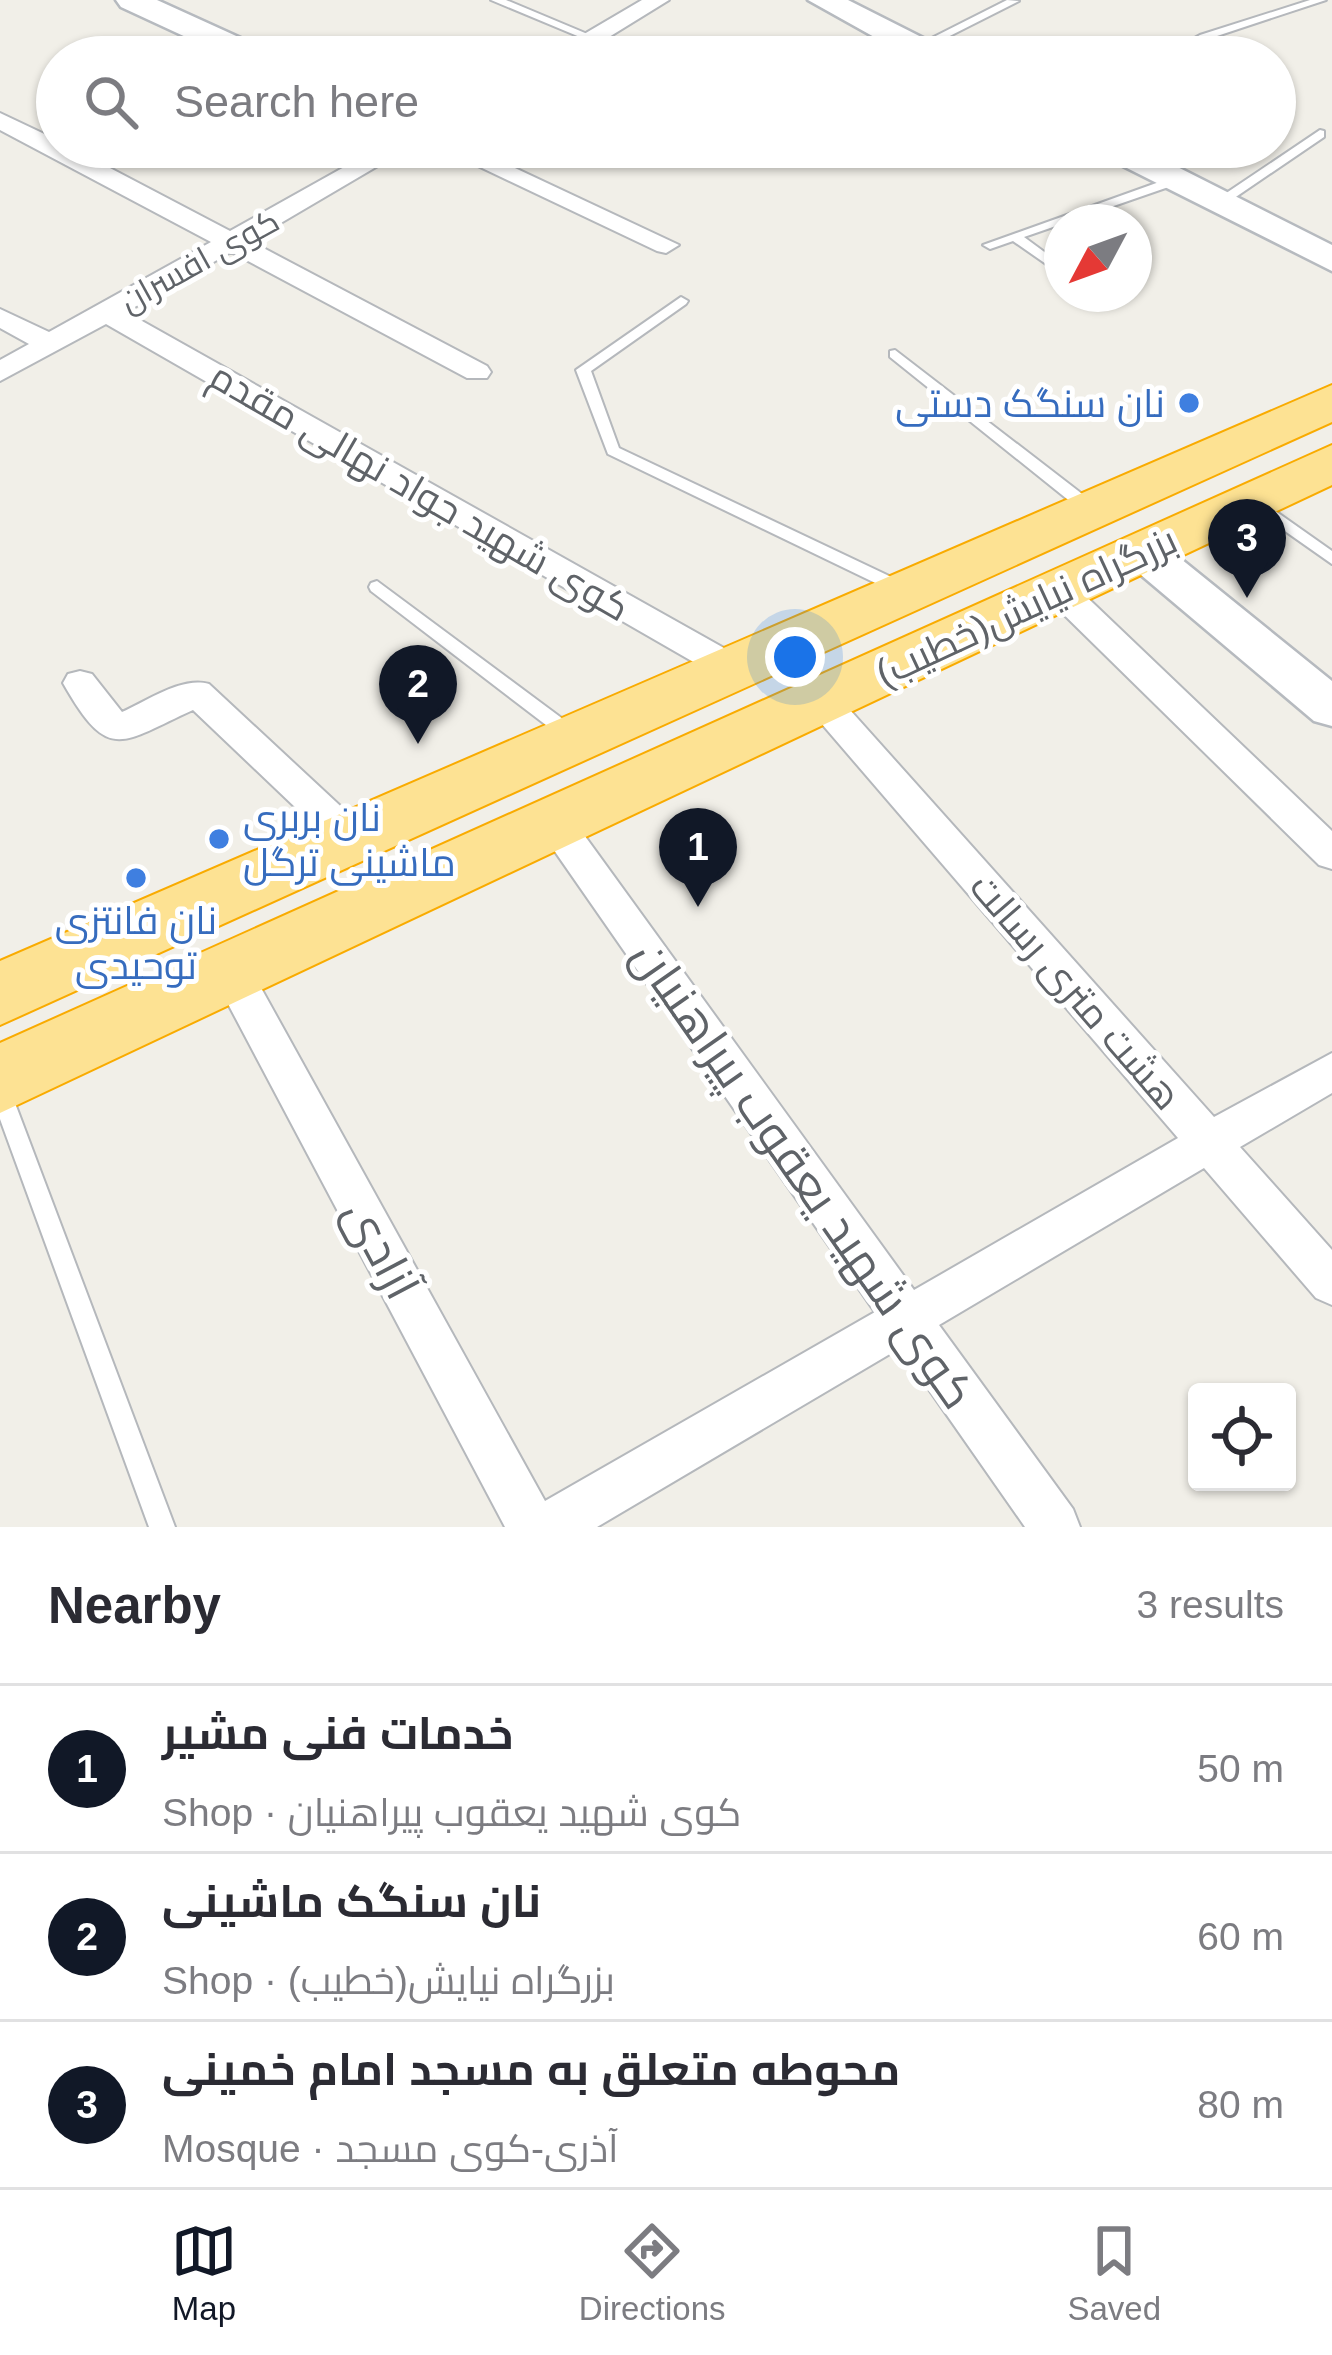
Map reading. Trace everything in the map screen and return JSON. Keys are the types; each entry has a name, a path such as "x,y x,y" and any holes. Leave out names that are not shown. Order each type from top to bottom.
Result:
{"highway":[{"name":"بزرگراه نیایش(خطیب)","path":"0,994 1332,402"},
{"name":"بزرگراه نیایش(خطیب)","path":"0,1078 1332,463"}],"street":[{"path":"132,0 210,36"},
{"path":"595,36 658,0"},
{"path":"824,0 894,36"},
{"path":"0,120 36,139"},
{"path":"90,168 477,371"},
{"name":"کوی افسران","path":"0,372 361,168"},
{"path":"496,168 666,245"},
{"path":"1152,168 1332,260"},
{"name":"کوی شهید جواد نهالی مقدم","path":"106,312 734,670"},
{"path":"0,317 50,344"},
{"path":"1144,553 1332,708"},
{"path":"1060,591 1332,854"},
{"path":"80,683 116,730 197,693 351,838"},
{"name":"هشت متری رسالت","path":"821,700 1332,1283"},
{"name":"کوی شهید یعقوب پیراهنیان","path":"553,820 1055,1527"},
{"name":"آزادی","path":"231,971 532,1527"},
{"path":"550,1527 1332,1071"}],"lane":[{"path":"496,0 586,36"},
{"path":"1207,36 1322,0"},
{"path":"955,36 1014,1"},
{"path":"1296,150 1320,134"},
{"path":"1219,202 1270,168"},
{"path":"990,245 1176,180"},
{"path":"1015,237 1044,259"},
{"path":"681,301 583,370 614,451 910,592"},
{"path":"895,354 1093,511"},
{"path":"1252,500 1332,559"},
{"path":"377,587 577,739"},
{"path":"0,1090 162,1527"}],"place":[{"name":"نان سنگک دستی","path":"1189,403"},
{"name":"محوطه متعلق به مسجد امام خمینی","path":"1247,598"},
{"name":"نان سنگک ماشینی","path":"418,744"},
{"name":"نان بربری ماشینی ترگل","path":"219,839"},
{"name":"نان فانتزی توحیدی","path":"136,878"},
{"name":"خدمات فنی مشیر","path":"698,907"}]}
